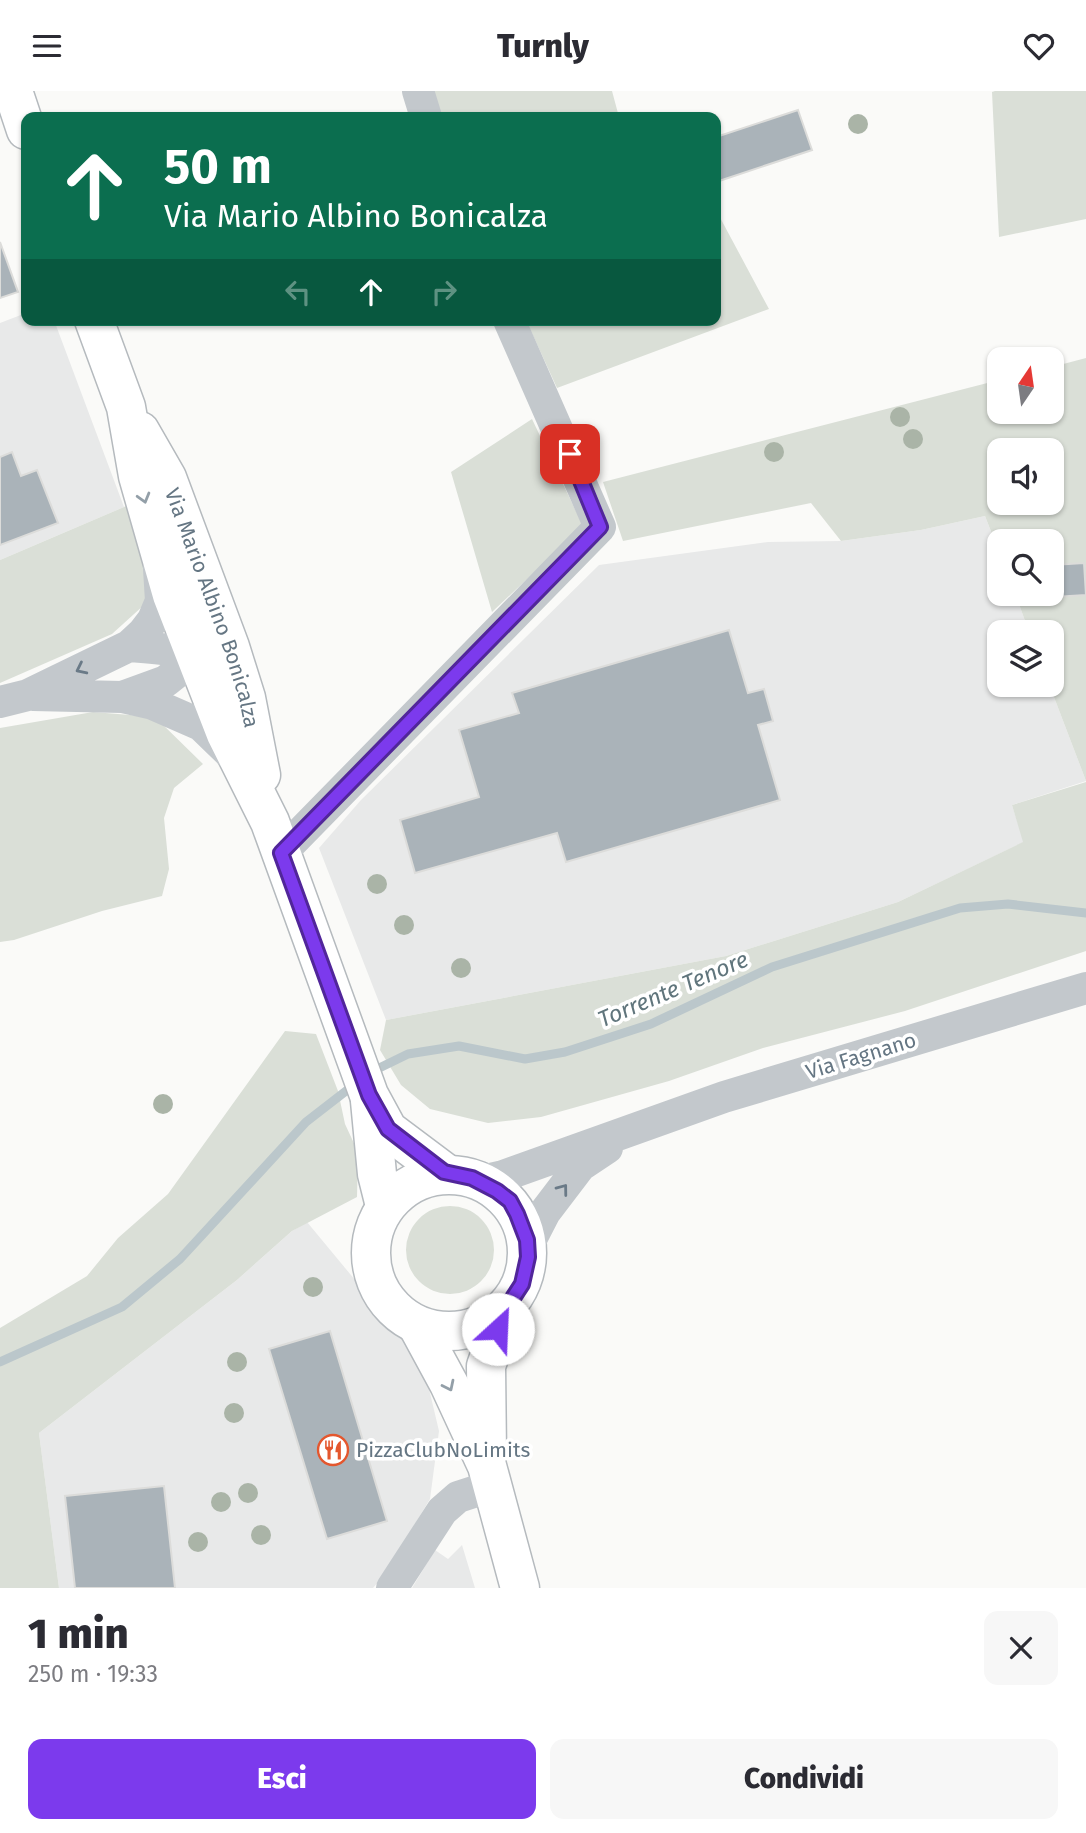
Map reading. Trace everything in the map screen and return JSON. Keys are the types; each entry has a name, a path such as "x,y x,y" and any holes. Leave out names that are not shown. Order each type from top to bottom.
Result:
{"main road":[{"path":"13,91 21,115"},
{"name":"Via Mario Albino Bonicalza","path":"96,326 126,407 167,478 215,606 246,698 247,747"},
{"name":"Via Mario Albino Bonicalza","path":"126,407 138,477 172,595 196,657 247,747 275,838 369,1095 388,1129 444,1172"},
{"name":"Via Mario Albino Bonicalza","path":"369,1095 377,1174 385,1206"},
{"path":"490,1476 486,1366 507,1307 522,1284 528,1257 517,1214 510,1201 481,1181 444,1172 412,1184 385,1206 373,1231 370,1261 378,1287 394,1310 417,1325 457,1331 483,1324 507,1307"},
{"path":"417,1325 449,1384 490,1476 520,1588"}],"street":[{"path":"418,91 424,112"},
{"path":"275,838 600,527 512,326"},
{"path":"14,699 129,646 143,633 153,620 161,601 157,545"},
{"path":"121,697 166,681 196,657 215,606"},
{"path":"129,646 173,650 196,657"},
{"path":"14,699 121,697 153,704 247,747"},
{"name":"Via Fagnano","path":"481,1181 503,1176 724,1097 1086,988"},
{"name":"Via Fagnano","path":"527,1247 545,1212 580,1166 638,1129"},
{"path":"392,1588 442,1511 490,1476"}],"shaded area":[{"path":"430,91 612,91 618,112 438,112"},
{"path":"1086,91 1086,219 999,237 992,92"},
{"path":"721,219 769,309 557,388 529,326 721,326"},
{"path":"21,315 21,326 56,326 124,507 0,560 0,323"},
{"path":"1086,358 1086,781 1054,697 1064,697 1064,620 1025,620 1020,606 1064,606 1064,529 990,529 985,516 921,530 841,541 811,503 623,541 603,482 987,383 987,424 1064,424 1064,364"},
{"path":"532,419 583,526 492,612 451,472"},
{"path":"131,504 151,577 144,605 112,634 0,683 0,560"},
{"path":"985,516 990,529 987,529 987,606 1020,606 1025,620 987,620 987,697 1054,697 1086,781 1012,805 1024,842 898,902 726,956 386,1020 319,848 361,800 599,565 768,542 841,541 921,530"},
{"path":"93,712 155,717 203,764 174,788 164,818 169,869 162,896 0,942 0,728"},
{"path":"1086,782 1086,951 905,1011 763,1048 669,1081 541,1117 488,1123 430,1109 401,1085 380,1050 386,1020 726,956 898,902 1023,842 1012,805"},
{"path":"285,1031 316,1034 338,1091 345,1124 358,1152 357,1197 292,1231 237,1280 39,1433 59,1588 0,1588 0,1328 87,1276 118,1238 168,1194"},
{"path":"450,1206 467,1210 481,1219 490,1233 494,1250 490,1267 481,1281 467,1290 450,1294 433,1290 419,1281 410,1267 406,1250 410,1233 419,1219 433,1210"},
{"path":"307,1222 394,1327 425,1372 439,1431 430,1499 384,1575 373,1588 59,1588 39,1433 237,1280 292,1231"},
{"path":"462,1545 475,1588 412,1588 435,1550 448,1559"}],"building":[{"path":"798,110 812,150 721,180 721,135"},
{"path":"0,242 18,292 0,298"},
{"path":"12,452 21,476 37,470 58,523 0,545 0,457"},
{"path":"1084,563 1086,595 1064,596 1064,564"},
{"path":"729,630 748,693 764,689 773,721 758,725 780,800 566,862 557,833 415,873 400,820 479,797 459,730 519,713 512,693"},
{"path":"330,1331 387,1521 327,1539 269,1349"},
{"path":"164,1486 175,1588 75,1588 65,1496"}],"waterway":[{"name":"Torrente Tenore","path":"369,1073 408,1054 459,1046 525,1059 565,1052 651,1024 772,967 960,908 1008,904 1086,913"},
{"name":"Torrente Tenore","path":"0,1362 122,1307 180,1259 306,1122 355,1084"}],"place":[{"name":"PizzaClubNoLimits","path":"333,1450"}],"route":[{"path":"498,1329 507,1307 522,1284 528,1257 527,1240 517,1214 510,1201 497,1191 481,1181 444,1172 388,1129 369,1095 281,853 600,527 570,454"}]}
